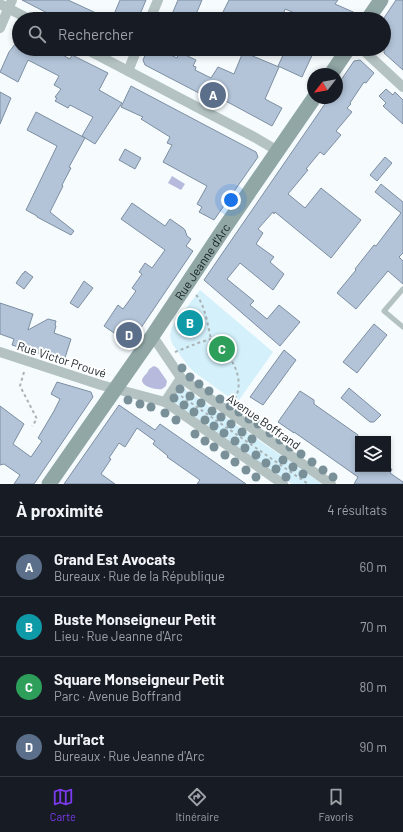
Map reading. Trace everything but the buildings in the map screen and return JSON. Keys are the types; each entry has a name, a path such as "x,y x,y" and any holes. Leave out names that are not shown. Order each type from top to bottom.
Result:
{"main road":[{"path":"373,12 382,0"},
{"path":"335,68 343,56"},
{"name":"Rue Jeanne d'Arc","path":"49,484 116,389 310,104"}],"street":[{"path":"153,12 158,0"},
{"path":"0,28 7,4 19,12"},
{"path":"99,56 261,140 278,152"},
{"path":"128,71 134,56"},
{"path":"370,56 403,87"},
{"name":"Avenue Boffrand","path":"151,338 156,341 181,378 331,484"},
{"name":"Rue Victor Prouvé","path":"0,352 116,389"},
{"path":"165,402 181,378"},
{"path":"116,389 165,402 283,484"}],"lane":[{"path":"403,289 384,311 403,327"}],"path":[{"path":"194,293 199,298 213,343 231,359 236,372 238,388 237,395 232,403"},
{"path":"174,353 211,339"},
{"path":"27,361 20,386 37,419 32,426"},
{"path":"173,390 308,484"}],"shaded area":[{"path":"200,290 273,352 237,403 194,372 188,366 171,341 170,335 172,327"},
{"path":"179,385 322,484 292,484 170,399"}],"water":[{"path":"172,176 185,184 181,190 168,183"},
{"path":"154,366 158,368 167,381 166,386 162,389 147,386 142,381 149,370"}],"place":[{"name":"Grand Est Avocats","path":"213,95"},
{"name":"Buste Monseigneur Petit","path":"190,323"},
{"name":"Juri'act","path":"129,335"},
{"name":"Square Monseigneur Petit","path":"222,349"}]}
